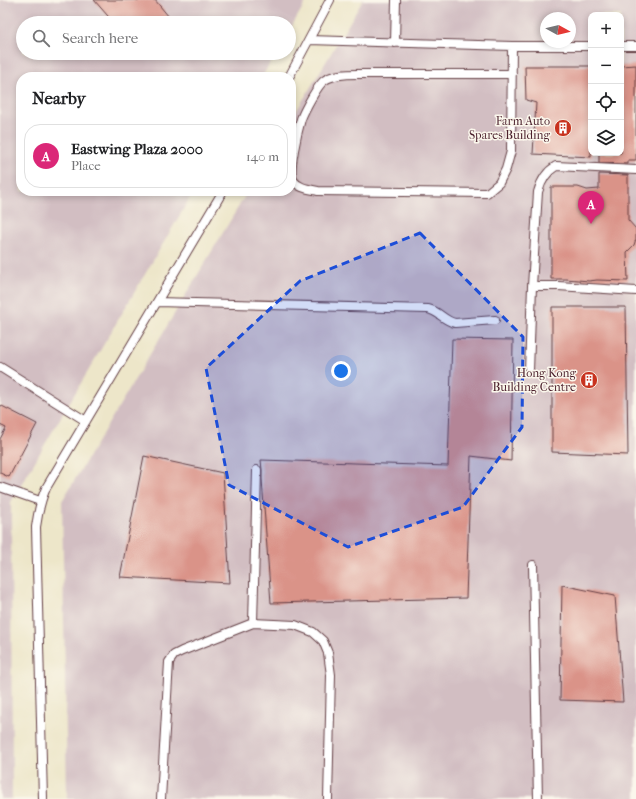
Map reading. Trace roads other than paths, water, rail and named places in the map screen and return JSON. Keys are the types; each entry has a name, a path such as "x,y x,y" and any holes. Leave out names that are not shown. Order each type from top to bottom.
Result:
{"lane":[{"path":"292,72 330,0"},
{"path":"395,43 396,0"},
{"path":"309,40 512,46 588,46"},
{"path":"296,183 299,186 318,192 487,193 499,183 506,169 511,151 512,46"},
{"path":"624,46 636,46"},
{"path":"296,141 301,118 315,92 324,80 341,75 358,74 512,74"},
{"path":"529,371 532,286 538,192 540,183 556,166 636,170"},
{"path":"43,799 36,527 40,501 46,488 86,420 220,196"},
{"path":"532,286 558,286 636,291"},
{"path":"157,302 428,309 434,310 450,322 455,323 495,320"},
{"path":"0,367 86,420"},
{"path":"253,623 257,470"},
{"path":"0,487 40,501"},
{"path":"533,565 538,799"},
{"path":"161,799 169,662 174,655 182,651 253,623 295,625 314,632 323,641 328,653 331,675 328,799"}],"place":[{"name":"Farm Auto Spares Building","path":"563,128"},
{"name":"Eastwing Plaza 2000","path":"591,224"},
{"name":"Hong Kong Building Centre","path":"589,380"}]}
